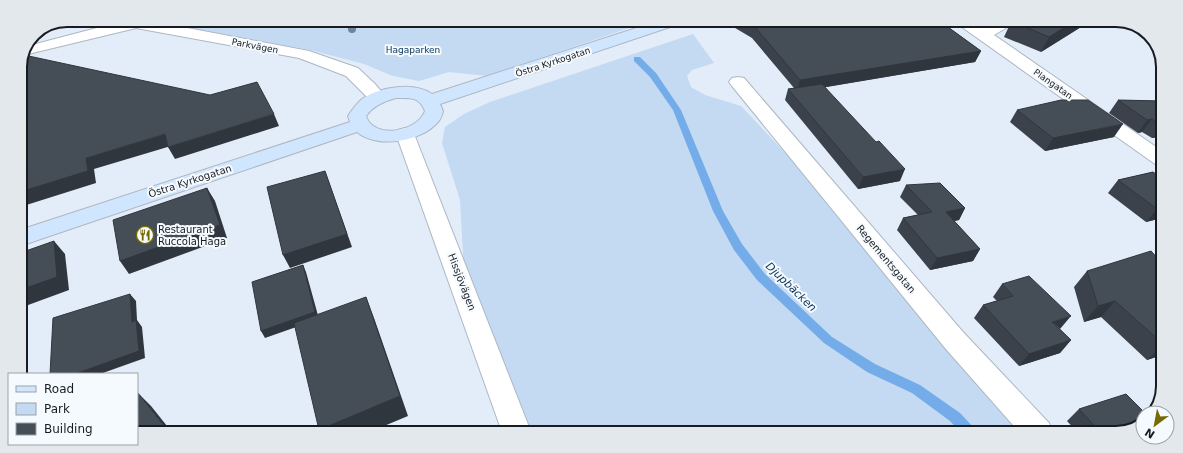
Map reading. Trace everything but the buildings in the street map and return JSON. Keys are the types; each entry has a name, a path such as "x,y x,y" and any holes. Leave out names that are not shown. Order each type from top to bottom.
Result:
{"street":[{"path":"31,49 110,27"},
{"name":"Parkvägen","path":"155,27 303,54 352,72 378,98"},
{"name":"Östra Kyrkogatan","path":"430,101 659,27"},
{"name":"Plangatan","path":"971,27 1156,156"},
{"path":"983,35 997,27"},
{"name":"Regementsgatan","path":"738,82 954,340 1033,426"},
{"path":"396,93 411,93 424,96 430,101 434,111 431,119 423,126 405,134 385,137 365,130 360,124 357,116 361,109 369,102 396,93"},
{"name":"Östra Kyrkogatan","path":"27,236 360,124"},
{"name":"Hissjövägen","path":"405,134 423,184 465,289 515,426"}],"green space":[{"name":"Hagaparken","path":"185,27 632,27 487,76 449,72 419,81 393,76 364,64 310,50"},
{"path":"693,34 714,63 692,70 687,76 691,87 705,95 741,106 885,258 1033,426 515,426 465,289 460,200 442,143 445,127 464,114 490,102"}],"waterway":[{"name":"Djupbäcken","path":"637,59 653,75 677,110 718,211 738,247 761,277 828,340 871,368 916,389 955,417 963,426"}],"place":[{"name":"Restaurant Ruccola Haga","path":"145,235"}]}
